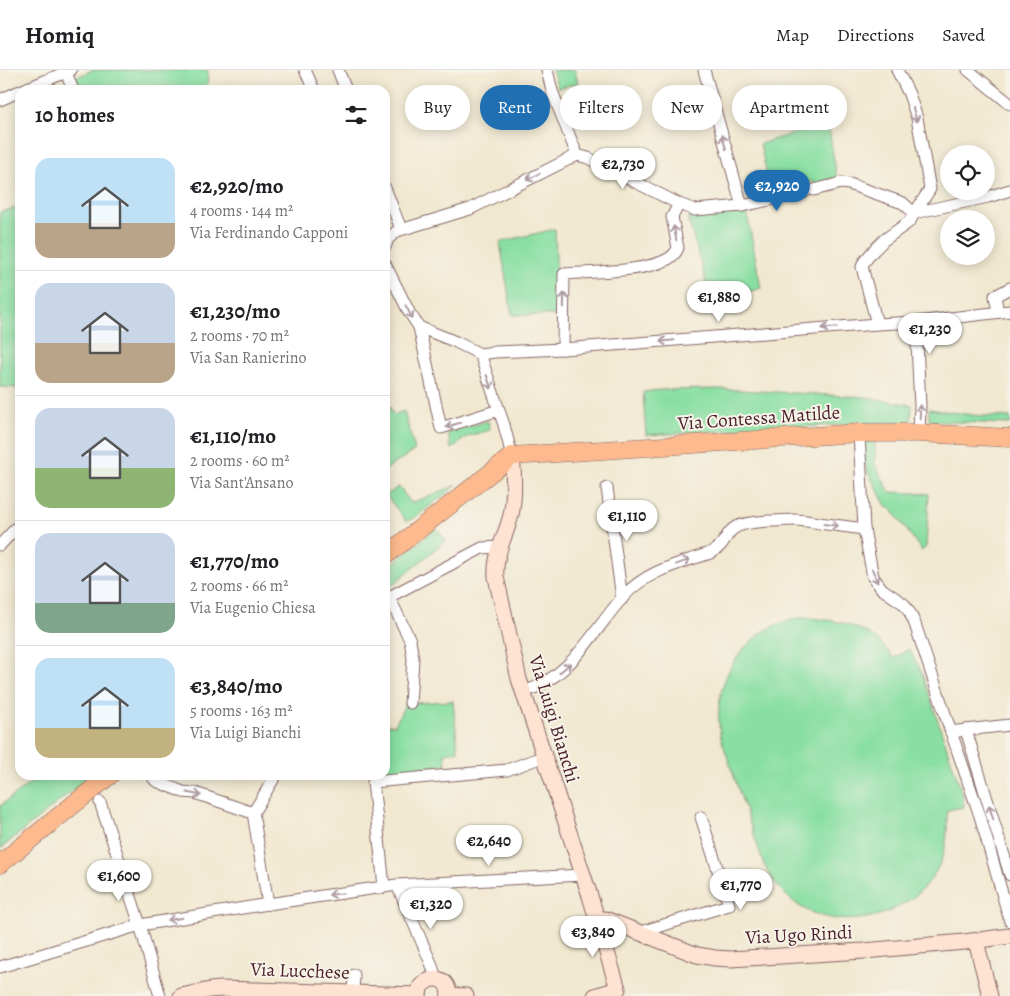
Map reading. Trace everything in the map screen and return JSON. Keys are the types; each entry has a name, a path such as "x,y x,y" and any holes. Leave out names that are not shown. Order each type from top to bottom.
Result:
{"main road":[{"name":"Via Contessa Matilde","path":"512,456 859,433 919,433 1010,438"},
{"path":"390,552 512,456"},
{"path":"0,864 104,780"}],"street":[{"path":"306,70 312,85"},
{"path":"338,70 344,85"},
{"path":"546,70 552,91 577,155"},
{"path":"704,70 742,206"},
{"path":"877,324 862,267 864,262 884,240 909,222 930,190 917,118 897,70"},
{"path":"968,70 1010,104"},
{"path":"36,85 67,71 71,85"},
{"path":"0,100 15,94"},
{"path":"390,239 401,229 470,210 577,155 588,158 679,204 695,210 742,206 841,183 899,201 914,213"},
{"path":"914,213 988,197 1010,190"},
{"path":"390,201 401,229"},
{"path":"563,349 564,274 645,266 673,256 678,248 672,217 679,204"},
{"path":"390,274 409,312 419,327 440,428 499,410"},
{"path":"419,327 480,354 563,349 916,322 1003,312 995,296 1010,288"},
{"path":"916,322 920,406 919,433"},
{"path":"480,354 512,456"},
{"path":"859,433 864,529 873,577 882,588 904,604 915,624 980,816 1010,921"},
{"name":"Via Luigi Bianchi","path":"512,456 512,505 508,525 499,547 495,569 498,589 523,692 619,992"},
{"path":"607,488 622,599"},
{"path":"523,692 535,689 546,683 566,668 579,655 630,590 648,576 717,549 733,528 753,522 796,520 864,529"},
{"path":"0,546 15,530"},
{"path":"390,597 482,548 499,547"},
{"path":"390,604 409,636 411,644 413,659 410,703"},
{"path":"951,732 1010,725"},
{"path":"966,730 1007,854 1010,875"},
{"path":"384,887 373,782 507,770 545,756"},
{"path":"155,780 184,792 195,793 253,813"},
{"path":"268,904 253,813 273,780"},
{"path":"100,802 140,925 160,996"},
{"path":"641,932 729,905 701,817"},
{"path":"0,967 140,925 268,904 397,885 582,874"},
{"path":"397,885 431,963 434,972 433,979"},
{"name":"Via Ugo Rindi","path":"596,919 606,919 697,954 716,958 855,951 976,941 1010,936"},
{"path":"976,941 990,996"},
{"path":"353,993 354,975"},
{"path":"418,996 420,987 433,979 443,982 448,988 449,995 466,996"},
{"name":"Via Lucchese","path":"181,996 210,990 242,993 353,993 418,996"},
{"path":"595,996 619,992"}],"green space":[{"path":"93,70 208,70 207,85 77,85 74,78"},
{"path":"552,70 575,70 578,83 560,85 558,88"},
{"path":"803,130 829,130 837,179 814,185 813,181 803,184 803,187 771,193 760,144"},
{"path":"15,208 15,388 0,387 0,212"},
{"path":"746,208 761,288 712,303 688,218"},
{"path":"555,229 558,315 512,315 500,242"},
{"path":"721,389 865,397 912,405 911,421 646,435 643,392"},
{"path":"390,406 393,415 404,411 415,450 390,467"},
{"path":"929,409 980,416 1010,417 1010,424 929,421"},
{"path":"488,421 490,430 468,436 451,449 448,433"},
{"path":"875,441 875,465 890,492 929,494 926,547 922,551 890,507 887,508 864,464 863,442"},
{"path":"457,485 413,519 406,521 390,500 390,493 399,487 411,503"},
{"path":"436,528 446,540 390,587 390,566"},
{"path":"799,618 821,619 853,626 881,643 894,658 909,649 922,673 963,796 964,807 947,810 945,849 934,875 920,891 903,904 884,913 863,918 842,919 821,916 801,907 785,894 775,883 764,865 721,738 719,707 726,677 733,663 753,640 766,630 778,624"},
{"path":"453,701 458,751 445,753 446,765 390,771 390,725 395,725 406,702"},
{"path":"34,780 86,780 0,849 0,806"}]}
